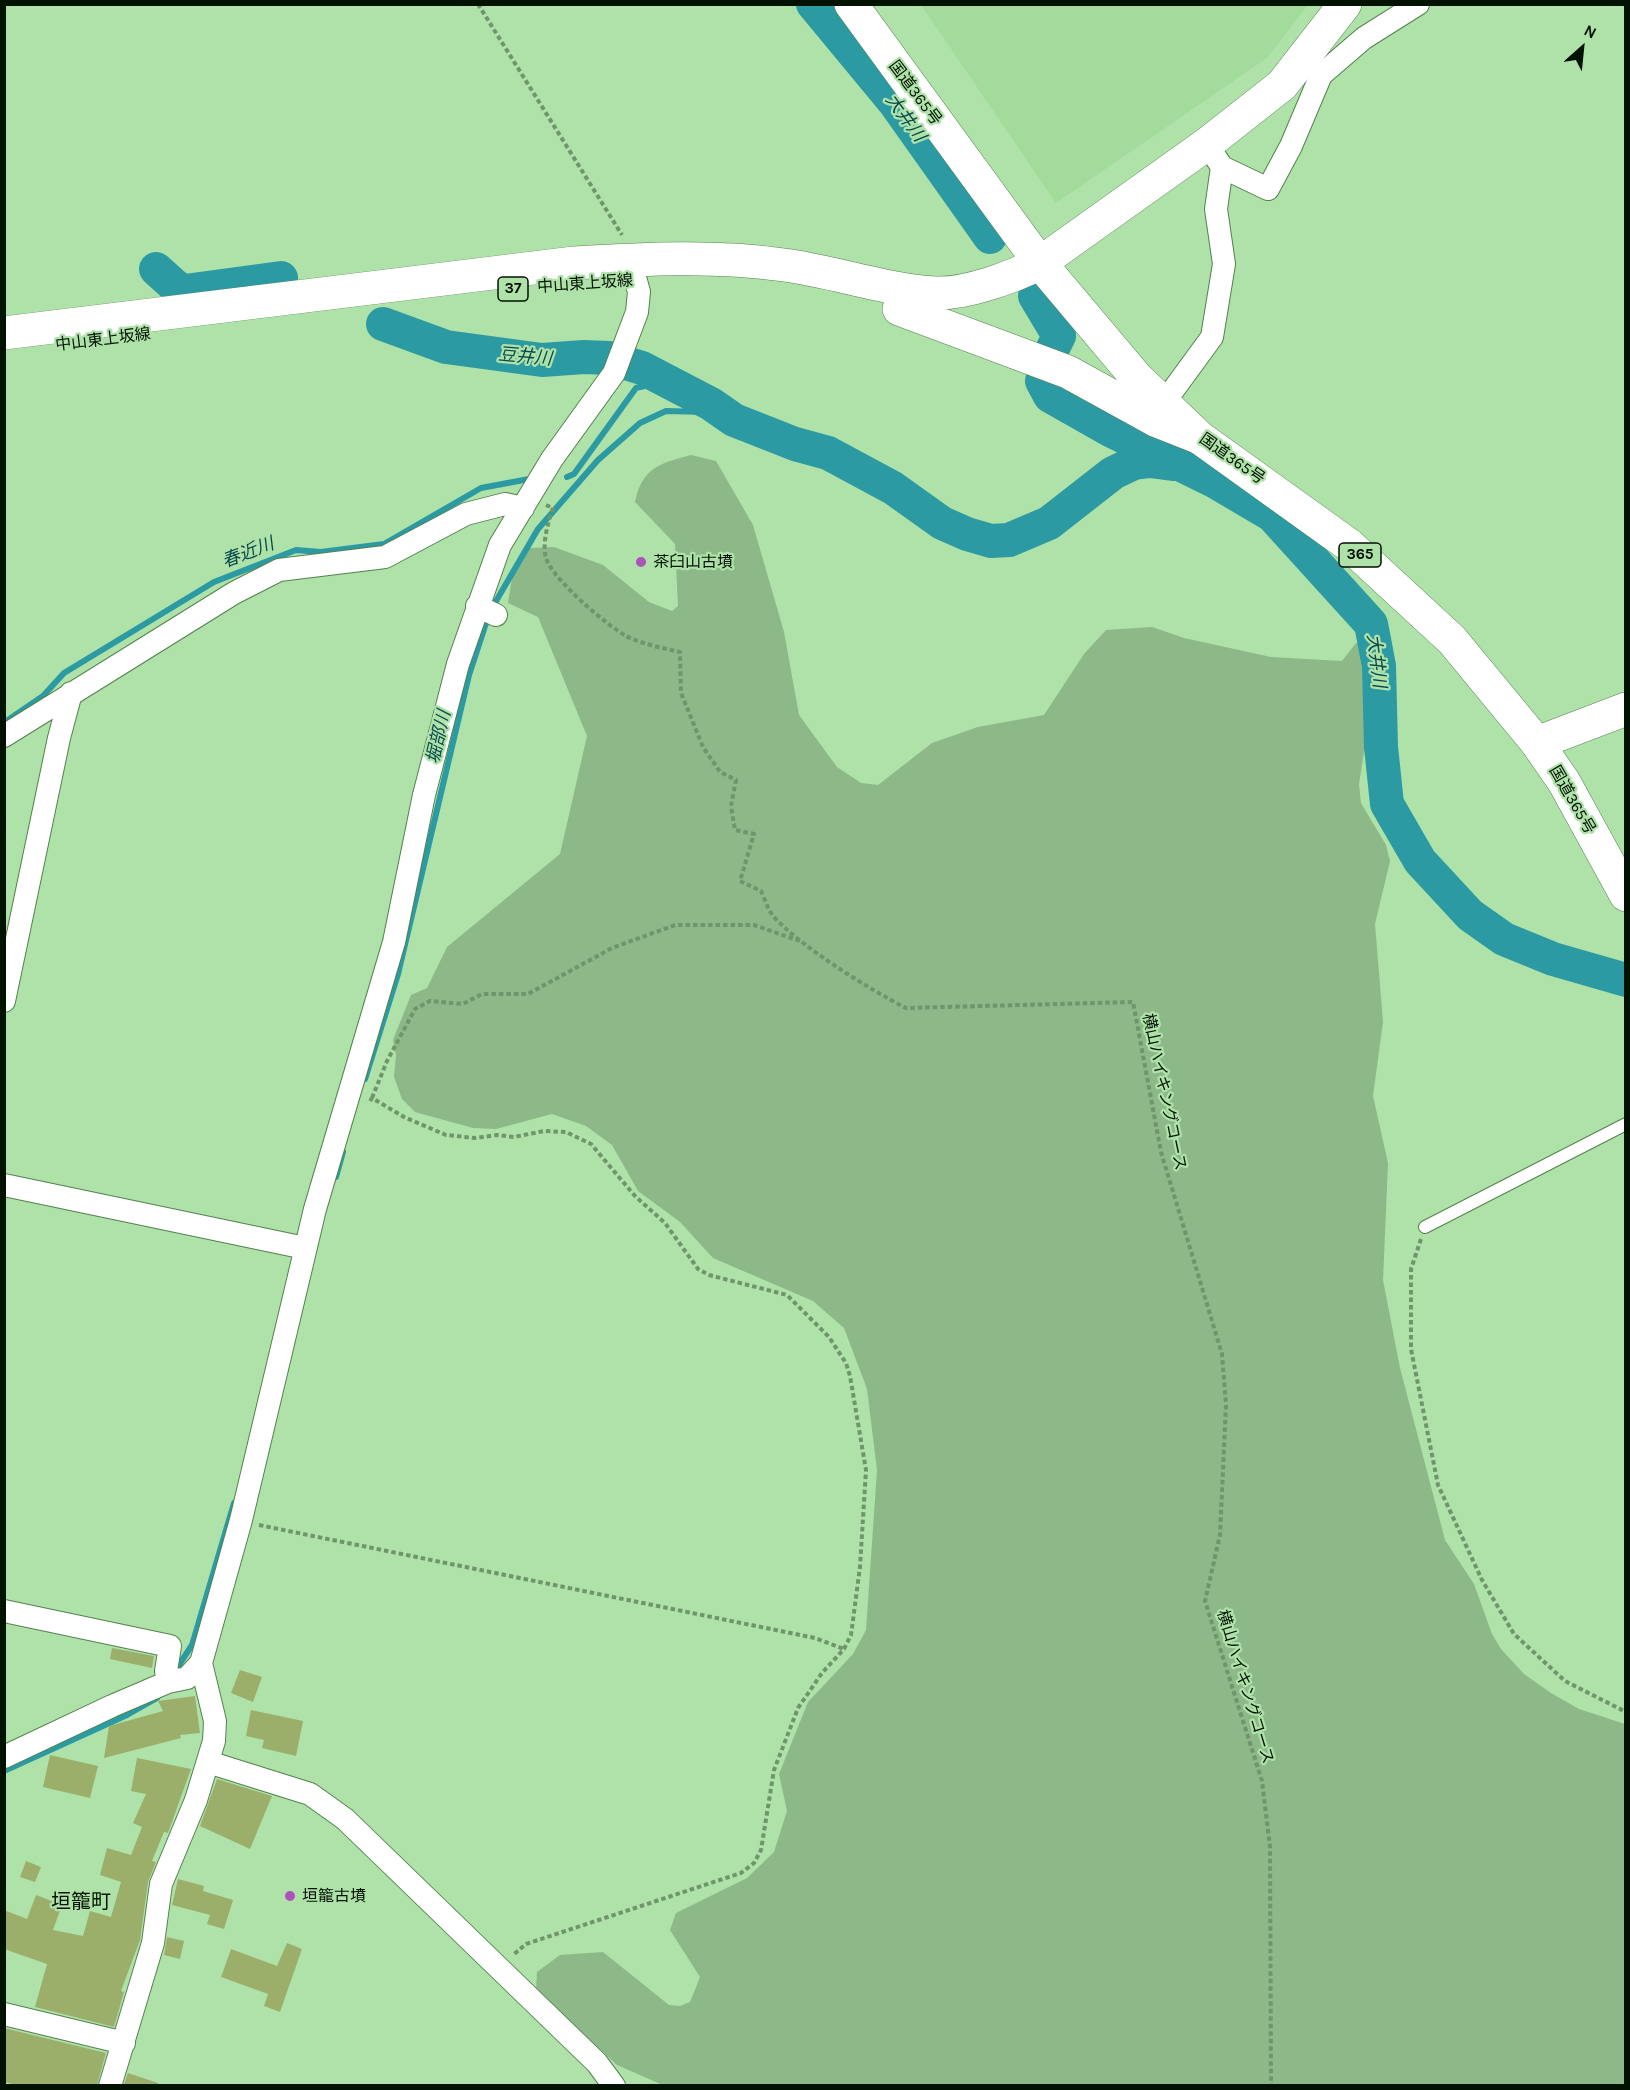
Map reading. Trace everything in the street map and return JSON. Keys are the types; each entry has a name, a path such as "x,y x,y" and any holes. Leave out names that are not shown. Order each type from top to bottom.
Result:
{"main road":[{"name":"国道365号","path":"851,4 1040,263 1084,318 1162,402 1200,438 1350,545 1452,640 1537,743 1564,782 1626,896"},
{"name":"中山東上坂線","path":"4,333 459,275 633,270 729,261 784,265 937,293 1011,278 1040,263 1214,155 1282,85 1345,4"},
{"name":"中山東上坂線","path":"4,352 462,294 575,282 633,270 787,286 837,294 899,309 930,312 975,306 996,299 1011,278"},
{"path":"899,309 1068,372 1157,421 1200,438"},
{"path":"1537,743 1626,709"}],"street":[{"path":"1214,155 1268,189 1291,146 1321,75 1364,38 1418,4"},
{"path":"1162,402 1212,337 1224,264 1216,210 1214,155"},
{"path":"4,1757 168,1682 187,1678 201,1663 241,1520 305,1248 394,942 424,795 458,664 486,610 500,545 552,459 614,373 637,312 639,292 633,270"},
{"path":"4,736 234,593 279,570 385,557 466,514 505,504 526,503"},
{"path":"4,1001 59,738 71,693"},
{"path":"4,1185 305,1248"},
{"path":"4,1611 170,1646 166,1671 168,1682"},
{"path":"110,2085 153,1943 161,1884 196,1800 214,1742 215,1721 201,1663"},
{"path":"208,1762 310,1794 345,1819 500,1967 597,2063 614,2085"},
{"path":"4,2014 124,2043"}],"lane":[{"path":"1425,1227 1626,1124"}],"path":[{"path":"478,4 619,229 633,270"},
{"name":"横山ハイキングコース","path":"526,503 553,508 546,529 547,562 591,610 627,636 680,652 681,693 703,747 720,772 736,780 731,806 735,831 754,834 740,881 761,891 772,915 804,943 883,996 906,1008 1133,1002 1161,1152 1222,1354 1226,1405 1220,1535 1205,1601 1262,1781 1270,1847 1270,2085"},
{"path":"368,1106 387,1061 415,1009 430,1001 463,1004 482,994 528,993 612,948 675,925 754,925 804,943"},
{"path":"372,1098 404,1117 447,1135 475,1138 496,1135 514,1137 544,1131 566,1132 591,1143 634,1196 665,1223 698,1269 709,1275 787,1295 829,1337 848,1369 866,1470 856,1616 844,1649 822,1673 798,1708 774,1770 761,1850 754,1863 741,1873 526,1944 500,1967"},
{"path":"1425,1227 1411,1269 1411,1349 1438,1485 1482,1580 1514,1634 1565,1681 1626,1712"},
{"path":"241,1520 285,1531 815,1638 844,1649"}],"shaded area":[{"path":"921,5 1308,5 1267,58 1056,203"},
{"path":"691,455 716,461 753,525 784,632 799,715 837,767 861,783 878,785 932,743 978,727 1044,715 1084,654 1106,630 1152,627 1184,638 1271,657 1342,661 1356,643 1371,640 1385,647 1392,662 1391,684 1364,752 1359,784 1361,803 1386,845 1390,861 1375,924 1383,1022 1373,1096 1388,1163 1383,1280 1400,1368 1445,1540 1474,1584 1492,1634 1501,1649 1524,1674 1551,1693 1579,1709 1625,1724 1625,2085 665,2086 617,2065 536,1990 537,1972 560,1955 603,1952 669,2005 680,2006 690,2002 700,1977 670,1930 676,1913 747,1878 774,1852 787,1811 779,1774 808,1702 853,1654 866,1630 877,1470 867,1389 844,1328 813,1301 713,1258 680,1222 638,1191 612,1145 586,1126 552,1114 496,1129 473,1128 415,1112 402,1099 394,1077 396,1055 393,1040 411,995 427,988 447,947 560,854 587,736 538,617 508,603 514,565 530,548 554,547 603,565 649,602 672,611 678,606 675,544 635,502 642,481 648,474 662,464"}],"building":[{"path":"112,1648 154,1656 152,1668 110,1659"},
{"path":"240,1670 262,1677 253,1702 231,1693"},
{"path":"195,1696 200,1733 180,1735 181,1738 104,1758 109,1726 163,1711 158,1701"},
{"path":"251,1710 303,1721 296,1756 262,1748 264,1740 246,1736"},
{"path":"50,1755 98,1766 90,1798 43,1787"},
{"path":"137,1758 191,1769 168,1833 164,1832 152,1861 156,1862 148,1882 140,1940 121,1991 124,1992 114,2027 35,2007 47,1964 4,1949 4,1910 27,1919 36,1895 62,1905 53,1930 83,1936 90,1911 111,1917 121,1882 100,1875 107,1848 131,1855 142,1827 133,1823 146,1794 131,1791"},
{"path":"217,1779 272,1796 250,1849 200,1826"},
{"path":"26,1861 41,1867 35,1882 20,1877"},
{"path":"178,1879 204,1886 203,1891 233,1900 224,1929 207,1924 210,1915 172,1905"},
{"path":"167,1937 184,1941 180,1959 164,1955"},
{"path":"287,1943 302,1949 280,2012 264,2006 268,1994 221,1977 231,1949 277,1966"},
{"path":"4,2028 106,2053 97,2085 17,2085 4,2082"},
{"path":"128,2073 158,2083 157,2085 124,2085"}],"waterway":[{"name":"大井川","path":"813,4 895,103 990,237"},
{"name":"豆井川","path":"156,269 176,287 185,291 281,278"},
{"name":"大井川","path":"1035,296 1059,336 1051,352"},
{"path":"383,324 446,347 542,360 609,358 642,368 711,404 734,420 795,444 828,453 893,488 942,523 991,541 1009,540 1049,523 1113,473 1134,463 1150,461 1173,464"},
{"name":"春近川","path":"567,477 574,474 636,388 666,381"},
{"name":"大井川","path":"1042,381 1050,396 1110,430 1216,482 1272,515 1371,624 1379,666 1381,747 1387,804 1420,861 1470,915 1504,939 1553,959 1626,980"},
{"name":"堀部川","path":"492,608 538,529 598,460 640,423 666,411 707,412 711,404"},
{"name":"春近川","path":"5,722 43,696 64,673 214,582 296,550 321,552 384,544 481,488 529,479"},
{"name":"堀部川","path":"365,1079 398,974 469,675 488,617"},
{"name":"堀部川","path":"336,1177 343,1152"},
{"path":"177,1668 192,1645 234,1503"},
{"path":"4,1771 127,1715 157,1698"}],"place":[{"name":"茶臼山古墳","path":"641,562"},
{"name":"垣籠古墳","path":"290,1896"}],"district":[{"name":"垣籠町","path":"81,1902"}]}
